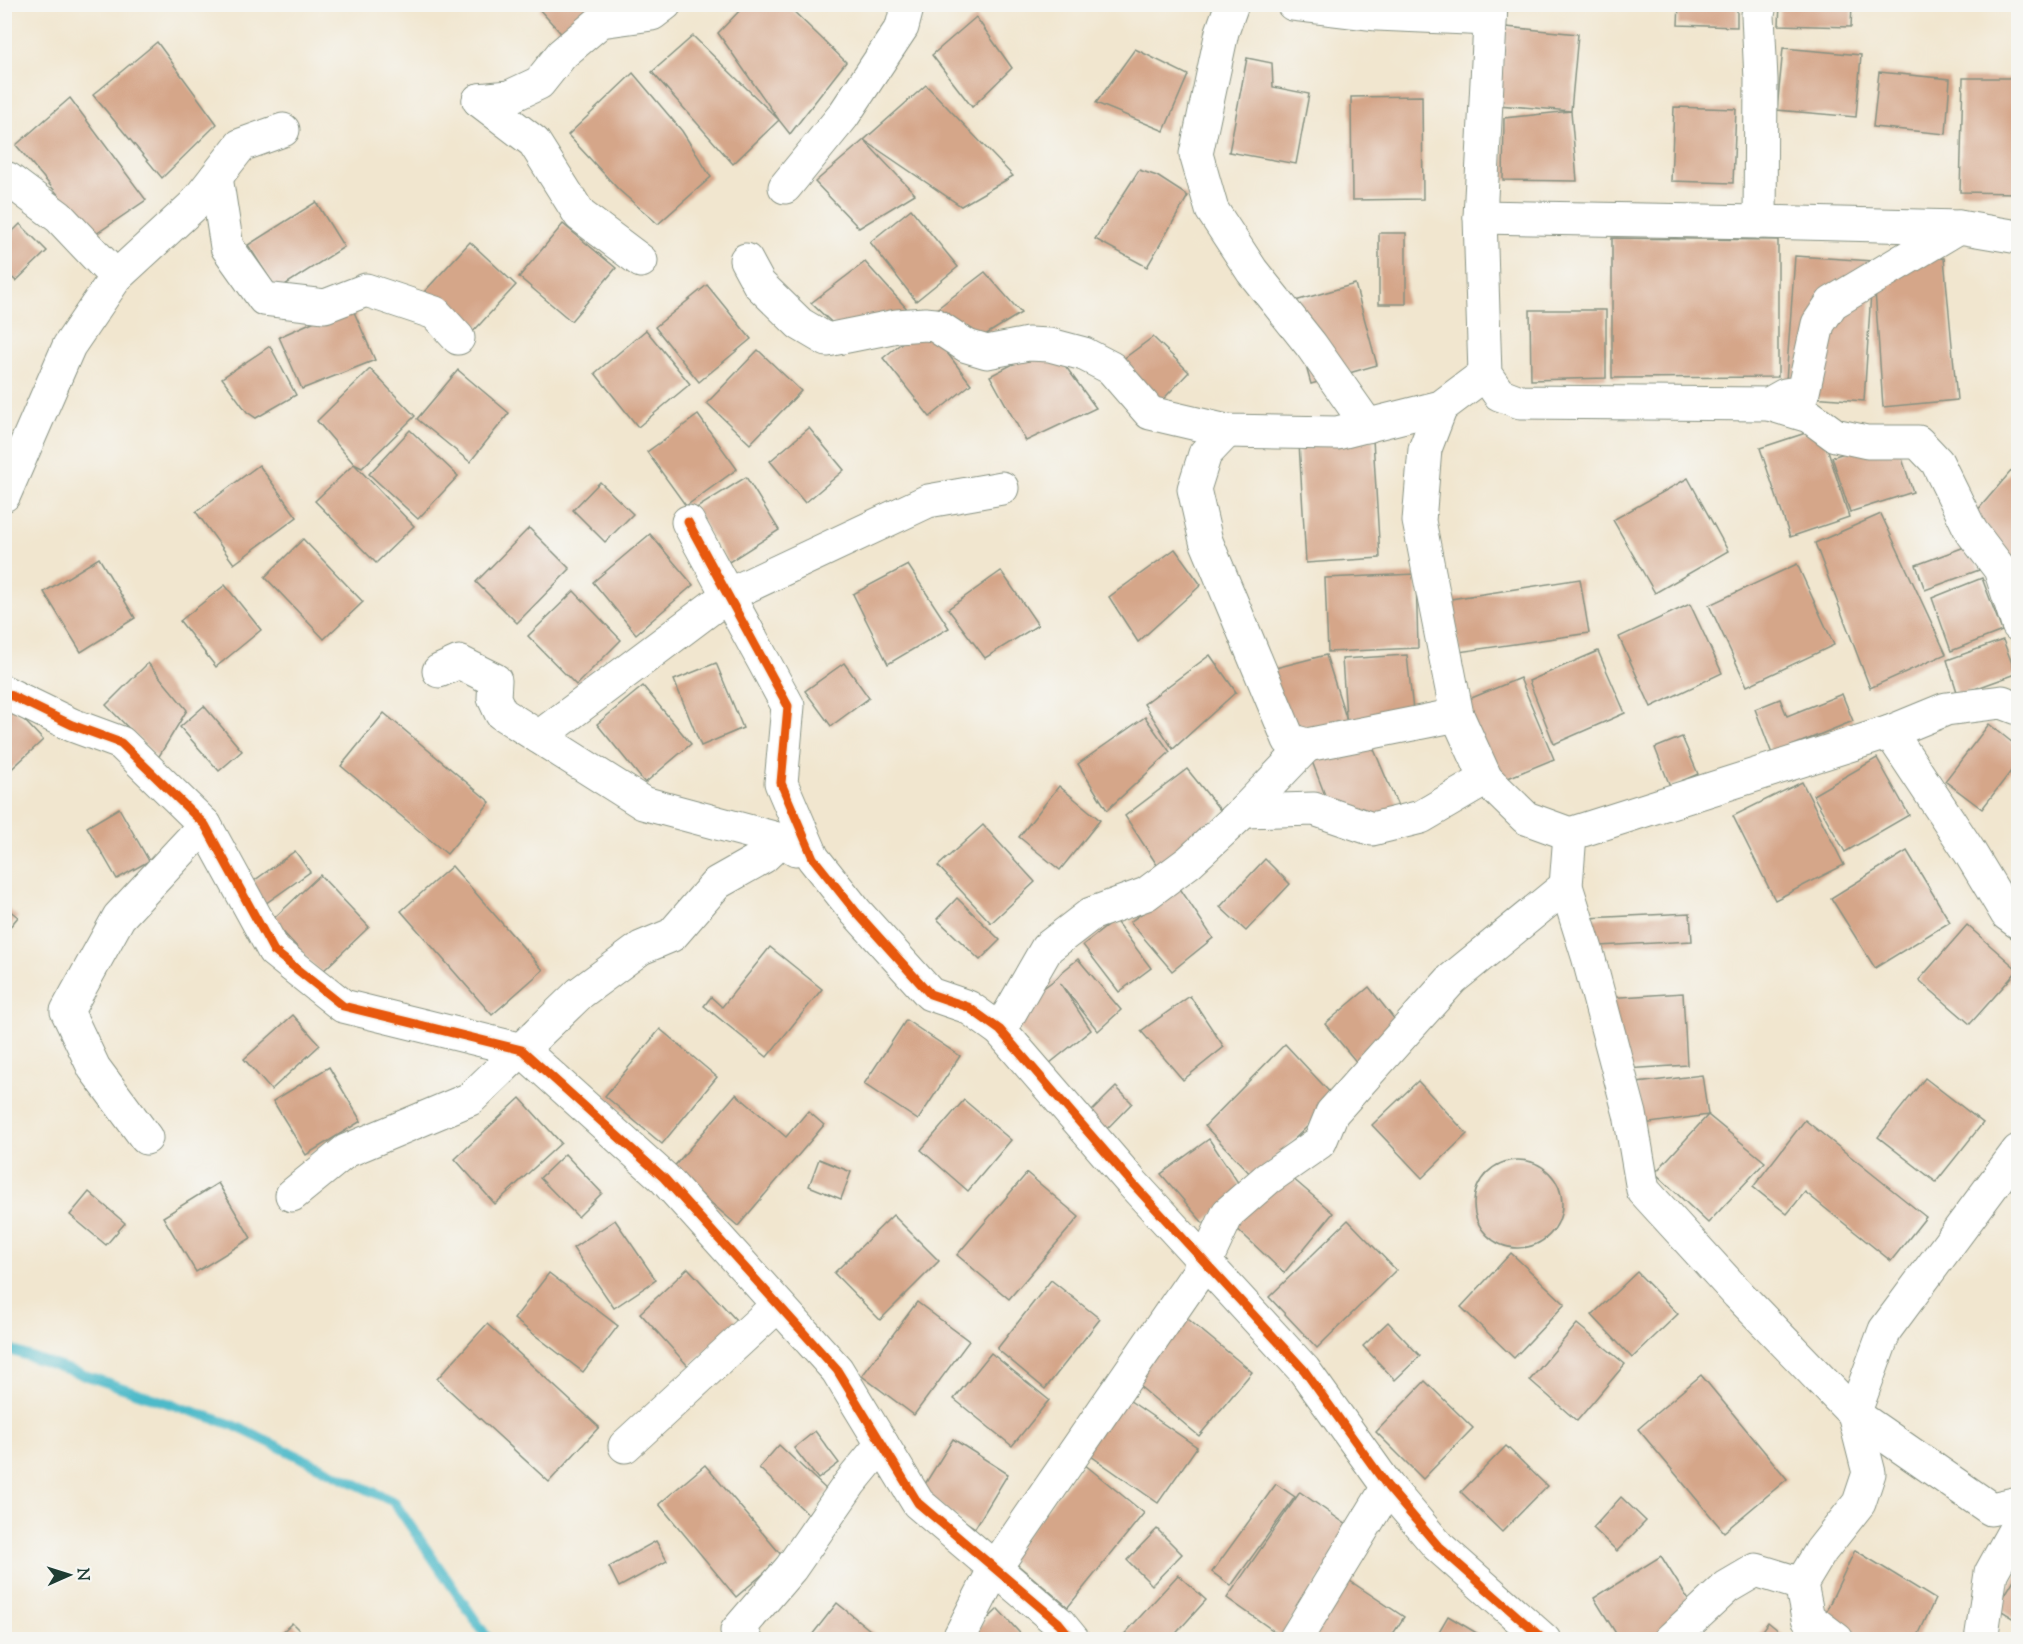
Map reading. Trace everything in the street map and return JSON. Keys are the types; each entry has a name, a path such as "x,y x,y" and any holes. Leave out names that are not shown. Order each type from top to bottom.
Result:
{"street":[{"path":"641,261 580,215 534,142 479,100 509,97 539,83 562,54 601,21 652,14 665,4"},
{"path":"785,187 843,116 902,27 908,4"},
{"path":"1232,4 1222,32 1196,154 1212,210 1252,271 1311,345 1368,426"},
{"path":"1293,4 1377,14 1491,12 1480,217 1485,374 1499,394 1520,402 1769,404 1809,416 1835,435 1867,442 1918,442 1937,462 1971,531 2000,569 2019,625"},
{"path":"1760,4 1758,15 1761,80 1760,222"},
{"path":"534,142 534,114 539,83"},
{"path":"4,495 69,346 116,277 194,205 241,145 283,130"},
{"path":"216,177 227,247 264,299 325,306 366,290 435,313 458,338"},
{"path":"4,185 8,179 59,217 116,277"},
{"path":"1480,217 1959,227 2019,237"},
{"path":"1769,404 1785,395 1803,392 1818,324 1832,303 1959,227"},
{"path":"743,270 800,324 827,339 897,326 925,324 935,325 967,346 987,352 1028,344 1050,345 1084,354 1111,368 1150,413 1227,431 1337,434 1441,407 1485,374"},
{"path":"1441,407 1425,449 1419,521 1457,716 1486,779 1526,818 1570,834 1890,732 1946,709 2002,702 2019,708"},
{"path":"1227,431 1205,454 1194,489 1206,541 1289,740 1307,745 1457,716"},
{"path":"539,736 728,595 928,501 1002,488"},
{"path":"688,522 788,706 781,783 813,858 856,912 930,994 968,1007 1000,1030 1134,1184 1304,1370 1388,1486 1438,1546 1544,1640"},
{"path":"439,671 459,662 495,680 494,698 501,713 643,803 781,840 813,858"},
{"path":"4,692 72,724 121,743 205,825 274,951 343,1006 522,1050 664,1178 837,1370 918,1503 1059,1623 1073,1640"},
{"path":"1890,732 1969,851 2007,914 2019,922"},
{"path":"1000,1030 1047,948 1091,914 1146,894 1189,862 1244,811 1307,745"},
{"path":"1244,811 1314,809 1372,829 1421,817 1486,779"},
{"path":"146,1138 94,1068 67,1011 119,917 205,825"},
{"path":"1570,834 1566,886 1588,956 1630,1114 1643,1190 1738,1294 1854,1414 1990,1509 2019,1503"},
{"path":"292,1195 346,1151 470,1099 580,993 641,948 672,935 717,883 763,857 781,840"},
{"path":"958,1640 995,1568 1205,1263 1228,1213 1267,1179 1320,1142 1332,1113 1452,980 1566,886"},
{"path":"1838,1640 1808,1618 1801,1584 1821,1551 1859,1503 1869,1473 1854,1414 1884,1330 2019,1150"},
{"path":"626,1446 778,1305"},
{"path":"746,1640 737,1631 791,1568 850,1483 882,1444"},
{"path":"1295,1640 1388,1486"},
{"path":"1981,1640 1991,1573 2019,1524"},
{"path":"1670,1640 1727,1587 1756,1570 1801,1584"}],"building":[{"path":"545,4 588,4 595,17 567,40 539,9"},
{"path":"746,4 786,4 846,62 790,134 718,33"},
{"path":"1679,4 1737,4 1737,27 1678,25"},
{"path":"1780,4 1852,4 1851,27 1779,25"},
{"path":"976,17 1012,68 972,107 932,55"},
{"path":"1506,27 1578,34 1571,111 1498,105"},
{"path":"693,36 779,120 733,164 652,72"},
{"path":"157,42 217,124 162,178 93,95"},
{"path":"1783,48 1861,55 1856,117 1777,110"},
{"path":"1135,49 1188,75 1164,131 1096,103"},
{"path":"1247,58 1272,63 1273,87 1309,94 1296,164 1229,152"},
{"path":"1879,72 1950,79 1946,134 1873,127"},
{"path":"633,73 682,131 711,177 658,224 619,190 568,135"},
{"path":"1963,78 2018,78 2018,193 1960,192"},
{"path":"926,85 1013,176 961,206 864,140"},
{"path":"1422,96 1423,199 1352,200 1351,97"},
{"path":"70,98 146,200 93,236 16,145"},
{"path":"1674,107 1736,109 1733,183 1671,181"},
{"path":"1571,111 1577,181 1503,180 1504,118"},
{"path":"864,140 915,194 859,228 815,182"},
{"path":"1139,170 1157,176 1188,196 1147,267 1095,239"},
{"path":"316,202 344,247 277,290 248,245"},
{"path":"911,209 958,267 916,301 870,242"},
{"path":"20,224 47,251 16,281 4,270 4,240"},
{"path":"563,224 616,268 571,321 519,277"},
{"path":"1379,233 1406,233 1406,304 1379,304"},
{"path":"1612,238 1778,240 1778,377 1612,378"},
{"path":"470,242 516,285 471,334 425,291"},
{"path":"1795,256 1873,261 1864,401 1785,395"},
{"path":"1944,258 1957,400 1883,407 1873,261"},
{"path":"865,262 908,310 859,348 811,303"},
{"path":"985,272 1021,313 967,346 934,311"},
{"path":"1355,284 1377,365 1311,384 1288,303"},
{"path":"707,285 751,339 699,382 655,327"},
{"path":"351,305 375,360 302,389 279,337"},
{"path":"1530,310 1606,310 1606,378 1531,380"},
{"path":"925,324 971,384 930,417 883,358"},
{"path":"646,330 690,384 638,427 595,373"},
{"path":"1153,337 1189,372 1150,413 1111,368"},
{"path":"1050,345 1096,408 1026,441 990,376"},
{"path":"270,346 296,395 256,418 247,412 222,378"},
{"path":"758,350 801,391 750,444 707,403"},
{"path":"370,369 415,416 362,468 354,464 317,421"},
{"path":"458,370 509,413 470,462 417,419"},
{"path":"698,415 737,469 686,506 647,452"},
{"path":"809,428 844,470 805,503 770,461"},
{"path":"1821,428 1849,517 1790,537 1760,448"},
{"path":"410,430 458,476 418,519 369,474"},
{"path":"1895,437 1913,492 1850,512 1832,457"},
{"path":"1373,439 1380,558 1306,563 1299,443"},
{"path":"2018,463 2018,615 1970,519"},
{"path":"354,464 414,526 376,563 315,501"},
{"path":"259,465 297,517 234,564 196,512"},
{"path":"746,477 779,530 729,562 695,509"},
{"path":"1688,478 1728,551 1655,593 1613,520"},
{"path":"600,482 633,514 605,542 573,510"},
{"path":"1881,514 1946,654 1870,688 1815,543"},
{"path":"529,528 570,569 517,623 476,582"},
{"path":"650,534 693,585 636,634 593,582"},
{"path":"303,539 363,602 324,639 265,577"},
{"path":"1970,545 1979,570 1925,590 1916,565"},
{"path":"1175,549 1201,585 1138,642 1109,597"},
{"path":"99,558 135,618 81,652 44,592"},
{"path":"1797,564 1834,645 1747,686 1709,605"},
{"path":"908,565 949,628 888,664 853,594"},
{"path":"1001,571 1038,625 985,658 948,609"},
{"path":"1416,574 1418,648 1328,652 1325,578"},
{"path":"1982,578 2002,631 1951,651 1932,598"},
{"path":"1580,579 1589,633 1459,652 1451,599"},
{"path":"225,585 261,630 216,667 180,621"},
{"path":"574,591 621,640 576,685 528,636"},
{"path":"1690,604 1722,673 1651,707 1619,637"},
{"path":"2003,640 2016,674 1958,695 1947,660"},
{"path":"1598,651 1625,713 1554,744 1529,681"},
{"path":"1210,655 1236,692 1173,749 1144,704"},
{"path":"1326,655 1347,721 1279,739 1252,674"},
{"path":"1407,655 1414,720 1347,730 1342,659"},
{"path":"148,663 187,710 158,758 106,705"},
{"path":"716,663 743,728 701,746 674,680"},
{"path":"844,663 869,698 831,726 805,691"},
{"path":"1520,678 1554,759 1479,790 1445,709"},
{"path":"643,686 691,744 645,783 597,724"},
{"path":"1842,694 1853,721 1772,754 1755,709 1780,699 1787,716"},
{"path":"9,704 43,740 4,776 4,709"},
{"path":"204,706 242,751 219,771 180,727"},
{"path":"384,713 490,802 447,854 341,766"},
{"path":"1145,717 1170,752 1107,810 1078,764"},
{"path":"1989,724 2018,747 2018,762 1982,809 1945,781"},
{"path":"1367,733 1398,806 1339,832 1310,756"},
{"path":"1682,737 1698,774 1670,786 1655,748"},
{"path":"1877,758 1909,815 1845,852 1813,795"},
{"path":"1187,769 1221,811 1159,868 1125,816"},
{"path":"1802,782 1844,865 1775,900 1733,816"},
{"path":"1059,786 1100,820 1060,870 1019,837"},
{"path":"119,808 149,861 117,879 87,827"},
{"path":"983,825 1035,882 991,923 938,866"},
{"path":"295,851 310,872 262,906 247,886"},
{"path":"1907,851 1950,922 1875,968 1831,898"},
{"path":"1265,859 1290,884 1246,931 1220,907"},
{"path":"452,866 543,970 492,1015 401,911"},
{"path":"320,875 369,927 321,973 272,920"},
{"path":"1179,887 1213,938 1172,971 1130,922"},
{"path":"957,898 1000,940 980,960 937,919"},
{"path":"4,906 18,917 4,934"},
{"path":"1690,913 1692,941 1599,946 1588,918"},
{"path":"1115,920 1151,968 1119,992 1083,945"},
{"path":"1967,925 2018,970 1970,1024 1919,980"},
{"path":"770,947 822,989 767,1057 704,1006 711,997 722,1007"},
{"path":"1078,959 1121,1010 1098,1031 1060,983 1091,1030 1050,1063 1008,1014 1057,978"},
{"path":"1369,987 1399,1025 1358,1064 1325,1024"},
{"path":"1683,993 1687,1065 1611,1070 1606,998"},
{"path":"1190,996 1224,1047 1183,1080 1141,1031"},
{"path":"293,1015 320,1045 271,1090 244,1059"},
{"path":"906,1020 960,1056 918,1120 864,1084"},
{"path":"660,1029 717,1077 662,1144 605,1096"},
{"path":"1285,1044 1336,1099 1254,1178 1205,1126"},
{"path":"329,1067 361,1121 306,1155 273,1101"},
{"path":"1702,1075 1708,1115 1643,1124 1637,1083"},
{"path":"1925,1078 1983,1123 1936,1182 1878,1137"},
{"path":"1418,1081 1467,1134 1422,1178 1372,1125"},
{"path":"1116,1087 1132,1103 1100,1136 1085,1118"},
{"path":"736,1094 786,1137 808,1111 824,1125 738,1226 672,1169"},
{"path":"520,1098 561,1143 495,1204 455,1159"},
{"path":"964,1100 1011,1140 968,1191 921,1150"},
{"path":"1708,1115 1765,1162 1708,1223 1655,1173"},
{"path":"1805,1120 1926,1217 1891,1261 1805,1192 1787,1214 1753,1187"},
{"path":"1209,1139 1243,1190 1203,1223 1161,1174"},
{"path":"565,1154 602,1193 578,1217 540,1178"},
{"path":"819,1159 851,1172 841,1199 809,1186"},
{"path":"1518,1160 1535,1164 1549,1173 1558,1187 1562,1204 1558,1221 1549,1235 1535,1244 1518,1248 1501,1244 1487,1235 1478,1221 1474,1204 1478,1187 1487,1173 1501,1164"},
{"path":"1277,1165 1333,1213 1284,1273 1230,1222"},
{"path":"1027,1173 1079,1217 1009,1299 957,1255"},
{"path":"218,1183 251,1238 196,1272 163,1217"},
{"path":"89,1192 125,1223 106,1245 70,1215"},
{"path":"893,1215 939,1261 880,1320 834,1273"},
{"path":"615,1220 656,1280 614,1308 573,1248"},
{"path":"1348,1220 1396,1270 1317,1348 1269,1297"},
{"path":"1511,1253 1565,1304 1514,1358 1461,1307"},
{"path":"688,1268 737,1321 688,1366 640,1313"},
{"path":"1637,1272 1678,1314 1632,1358 1592,1315"},
{"path":"549,1273 618,1326 583,1372 514,1319"},
{"path":"1051,1280 1100,1319 1045,1389 997,1349"},
{"path":"917,1302 969,1341 914,1415 862,1376"},
{"path":"1183,1315 1252,1372 1199,1436 1131,1379"},
{"path":"1388,1322 1420,1356 1395,1380 1363,1346"},
{"path":"487,1324 599,1427 549,1482 437,1379"},
{"path":"1577,1324 1625,1364 1577,1421 1530,1380"},
{"path":"991,1353 1049,1400 1012,1446 954,1399"},
{"path":"1701,1375 1787,1479 1724,1532 1638,1429"},
{"path":"1425,1381 1473,1428 1423,1479 1376,1432"},
{"path":"1123,1396 1197,1447 1158,1503 1084,1451"},
{"path":"815,1431 839,1463 818,1479 794,1448"},
{"path":"953,1439 1008,1474 975,1528 920,1492"},
{"path":"779,1445 828,1491 808,1514 759,1468"},
{"path":"1506,1446 1547,1486 1502,1532 1461,1492"},
{"path":"1084,1464 1144,1513 1068,1607 1008,1557"},
{"path":"705,1465 783,1557 736,1597 659,1504"},
{"path":"1276,1484 1295,1497 1231,1586 1212,1572"},
{"path":"1300,1492 1354,1530 1281,1636 1227,1598"},
{"path":"1621,1497 1646,1521 1617,1551 1593,1528"},
{"path":"1157,1529 1182,1554 1152,1585 1127,1560"},
{"path":"656,1541 667,1561 619,1587 609,1567"},
{"path":"1855,1550 1935,1599 1916,1640 1854,1640 1821,1622"},
{"path":"1661,1556 1695,1610 1649,1640 1620,1640 1594,1598"},
{"path":"2018,1573 2018,1621 1997,1608"},
{"path":"1178,1575 1206,1600 1170,1640 1119,1640"},
{"path":"1344,1577 1404,1617 1389,1640 1302,1640"},
{"path":"837,1603 882,1640 808,1640"},
{"path":"998,1609 1026,1640 966,1640"},
{"path":"1448,1616 1480,1635 1477,1640 1434,1640"},
{"path":"1768,1622 1790,1640 1755,1640"},
{"path":"292,1623 309,1640 274,1640"}],"waterway":[{"path":"4,1348 233,1425 394,1502 489,1640"}],"cycle path":[{"path":"688,522 788,706 781,783 813,858 856,912 930,994 968,1007 1000,1030 1133,1184 1304,1370 1388,1487 1438,1546 1544,1640"},
{"path":"4,692 72,725 121,743 205,825 274,951 343,1006 522,1050 664,1178 837,1370 918,1503 1059,1623 1073,1640"}]}
